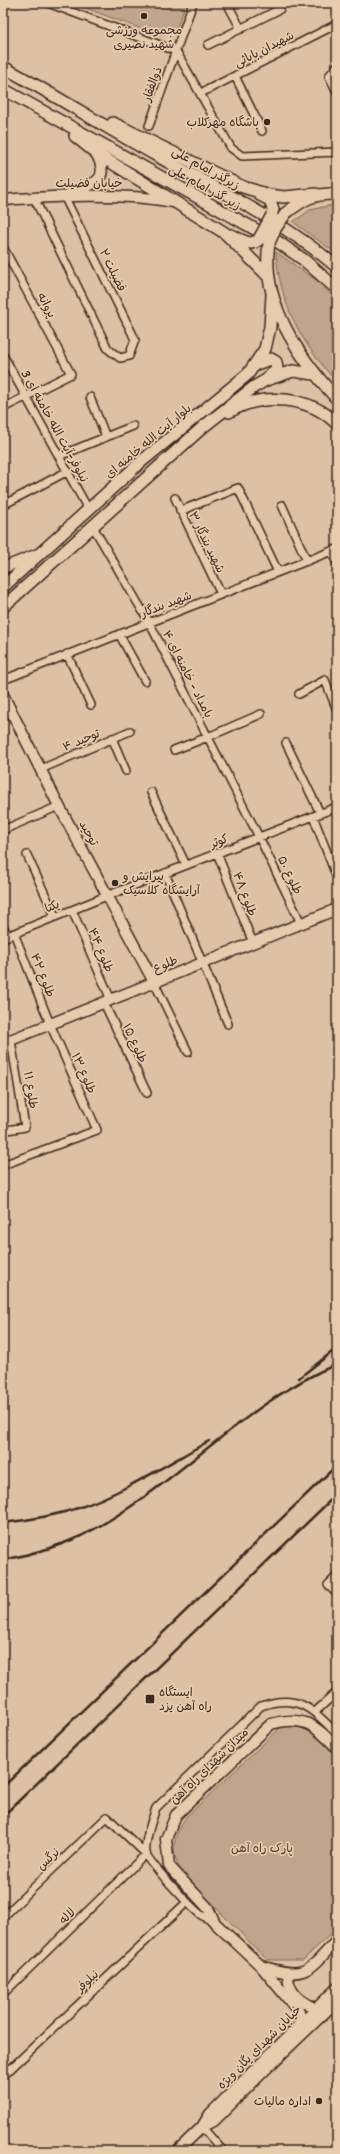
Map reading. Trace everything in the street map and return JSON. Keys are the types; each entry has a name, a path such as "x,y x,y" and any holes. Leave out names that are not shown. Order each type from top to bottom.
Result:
{"main road":[{"path":"3,67 59,97 270,200 273,210 264,241 272,295 290,335 314,374 337,399"},
{"path":"3,89 53,118 96,153 174,202 225,233 250,243 264,241 275,229 286,213 316,194"},
{"name":"زیرگذر امام علی","path":"59,97 140,146 286,228 313,247 337,267"},
{"name":"زیر گذر امام علی","path":"53,118 278,242 304,260 337,289"},
{"path":"243,187 269,195 284,197 337,194"},
{"path":"225,233 268,275"},
{"name":"بلوار آیت الله خامنه ای","path":"3,587 142,461 236,385 256,364 265,349 268,338 272,295"},
{"path":"256,364 271,359 276,362 277,369 266,380"},
{"name":"بلوار آیت الله خامنه ای","path":"3,607 92,525 203,427 254,387 266,380 293,371 314,374"},
{"path":"203,427 237,407 269,400 297,401 311,405 330,416 337,424"}],"street":[{"path":"48,3 176,51 231,148 242,156 337,152"},
{"name":"ذوالفقار","path":"149,126 193,3"},
{"path":"227,3 241,29"},
{"path":"208,45 280,9"},
{"name":"شهیدان بابائی","path":"200,93 337,24"},
{"path":"337,66 329,76 337,92"},
{"path":"235,76 262,131"},
{"path":"64,196 93,184 100,177 102,164 96,153"},
{"name":"خیابان فضیلت","path":"3,200 64,196 148,197 174,202"},
{"name":"فضیلت ۲","path":"34,198 108,349 120,358 129,356 135,340 132,332 64,196"},
{"name":"پروانه","path":"3,246 71,374 26,396"},
{"name":"نیلوفر-آیت الله خامنه ای 3","path":"3,355 88,509"},
{"path":"3,408 26,396"},
{"path":"90,397 106,437"},
{"path":"59,456 133,426"},
{"path":"3,505 68,471"},
{"path":"180,511 238,488 278,572"},
{"name":"شهید بندگار ۳","path":"174,498 221,594"},
{"path":"282,505 307,561"},
{"name":"بامداد - خامنه ای ۴","path":"92,525 149,622 259,837"},
{"path":"334,550 337,563"},
{"name":"شهید بندگار","path":"3,680 334,550"},
{"path":"3,568 40,553"},
{"path":"120,634 145,681"},
{"path":"67,654 91,705"},
{"path":"299,694 325,680 337,710"},
{"name":"توحید","path":"3,694 59,806 154,982"},
{"path":"174,750 261,714"},
{"name":"توحید ۴","path":"41,769 130,730"},
{"path":"112,738 126,771"},
{"path":"286,743 320,813"},
{"path":"151,792 186,865"},
{"path":"3,830 59,806"},
{"name":"کوثر","path":"108,895 337,807"},
{"path":"313,816 337,878"},
{"name":"طلوع ۵۰","path":"259,837 301,923"},
{"name":"طلوع ۴۸","path":"217,853 252,943"},
{"path":"27,855 55,916"},
{"path":"166,873 228,1024"},
{"name":"یکتا","path":"9,936 108,895"},
{"name":"طلوع","path":"7,1042 337,909"},
{"name":"طلوع ۴۴","path":"72,910 107,1001"},
{"name":"طلوع ۴۲","path":"3,926 50,1024"},
{"path":"154,982 188,1052"},
{"name":"طلوع ۱۵","path":"107,1001 147,1093"},
{"name":"طلوع ۱۳","path":"3,1165 97,1130 50,1024"},
{"name":"طلوع ۱۱","path":"7,1042 25,1127 7,1130"},
{"path":"337,1576 328,1585 337,1594"},
{"path":"316,1712 337,1692"},
{"path":"215,1923 200,1915 152,1863 146,1854 150,1827 156,1808 261,1706 282,1701 296,1702 316,1712 337,1734"},
{"name":"میدان شهدای راه آهن","path":"301,2023 299,2012 260,1966 215,1923 208,1908 169,1866 166,1839 176,1815 271,1724 288,1720 309,1724 337,1748"},
{"name":"نرگس","path":"3,1917 107,1817 146,1854"},
{"name":"لاله","path":"3,1994 146,1854"},
{"name":"نیلوفر","path":"3,2076 188,1902"},
{"path":"260,1966 288,1973 305,1970 315,1964 337,1940"},
{"path":"288,1973 287,1982 294,1994 307,2005 317,2008"},
{"name":"خیابان شهدای یگان ویژه","path":"177,2151 202,2127 210,2114 337,1988"},
{"name":"خیابان شهدای یگان ویژه","path":"202,2127 214,2122 271,2064 337,2001"},
{"path":"202,2127 223,2151"}],"green space":[{"name":"مجموعه ورزشی شهید نصیری","path":"72,3 186,3 176,30 160,36"},
{"path":"337,205 337,254 293,222 310,210"},
{"path":"276,252 316,280 337,301 337,382 313,353 294,322 282,289"},
{"name":"پارک راه آهن","path":"294,1725 309,1729 337,1755 337,1928 303,1960 267,1960 185,1876 176,1861 174,1846 178,1831 187,1816 281,1727"}],"railway":[{"path":"299,1378 337,1348"},
{"path":"3,1560 62,1544 81,1536 115,1517 178,1472 238,1424 270,1401 302,1381 337,1364"},
{"path":"3,1523 69,1511 94,1502 145,1478 209,1441"},
{"path":"3,1787 337,1465"},
{"path":"3,1816 337,1494"}],"place":[{"name":"مجموعه ورزشی شهید نصیری","path":"144,16"},
{"name":"باشگاه مهرکلاب","path":"267,122"},
{"name":"پیرایش و آرایشگاه کلاسیک","path":"115,883"},
{"name":"ایستگاه راه آهن یزد","path":"150,1699"},
{"name":"اداره مالیات","path":"319,2101"}]}
